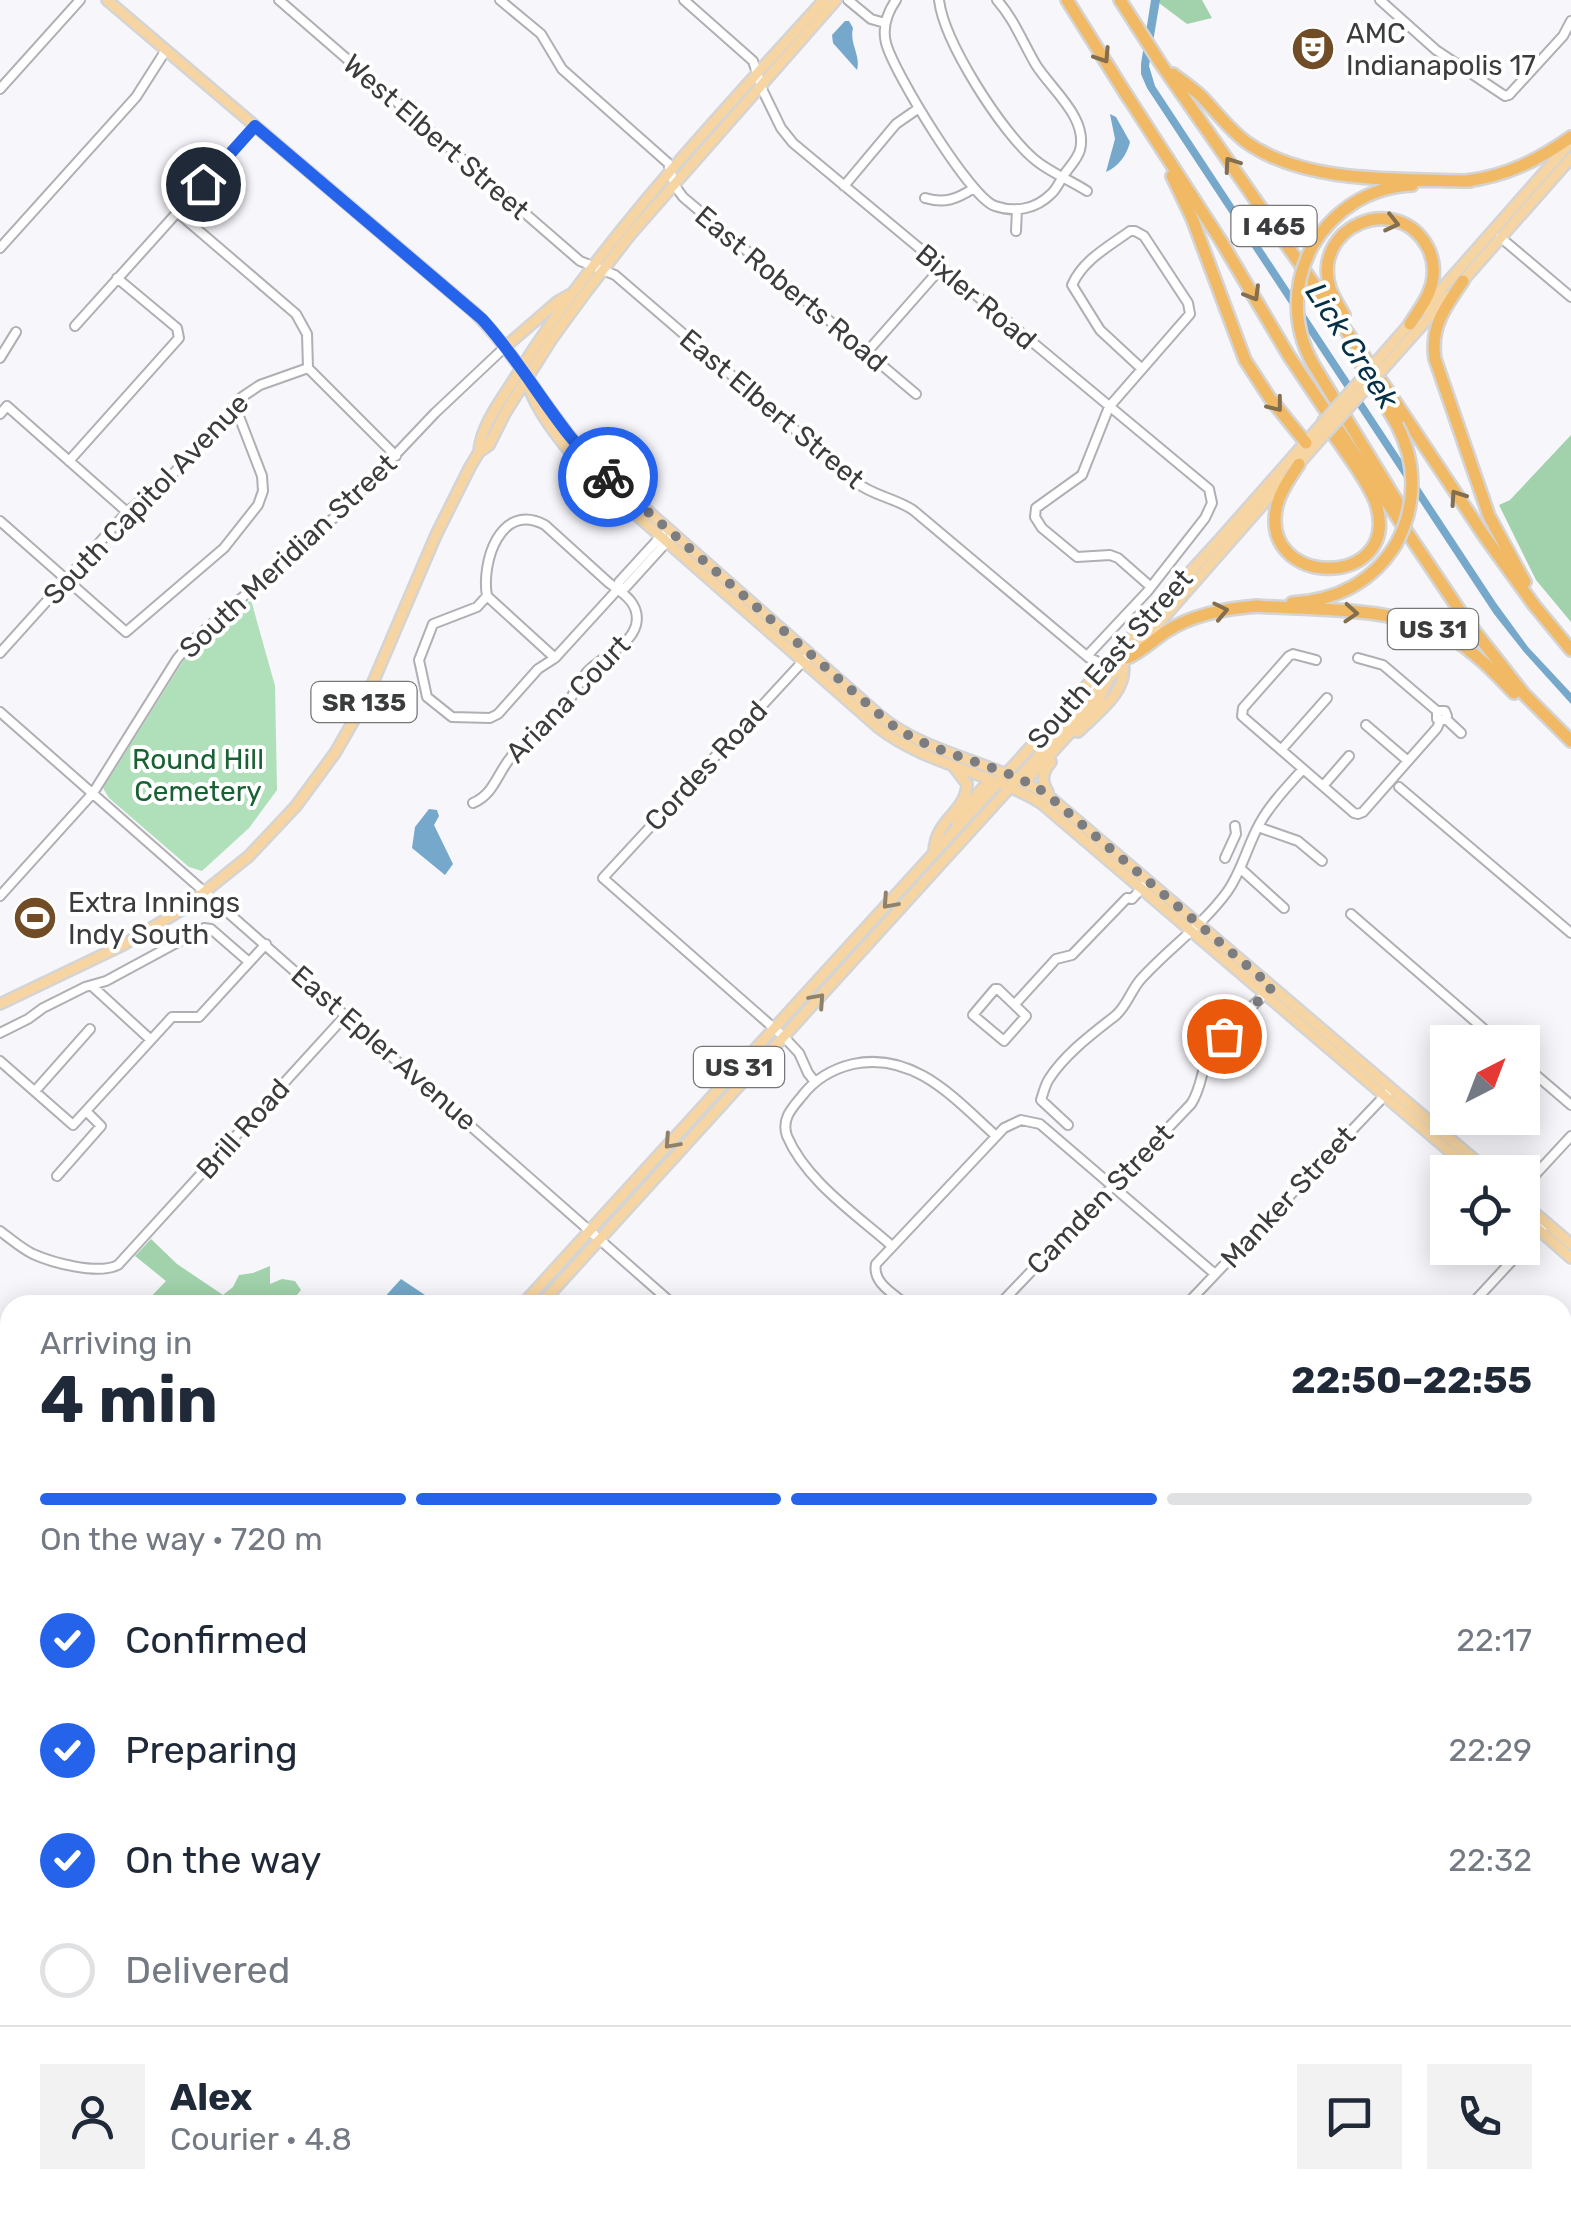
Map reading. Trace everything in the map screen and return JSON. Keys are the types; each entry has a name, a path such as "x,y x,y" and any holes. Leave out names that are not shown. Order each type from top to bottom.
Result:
{"highway":[{"name":"I 465","path":"1066,0 1290,356 1456,603 1508,674 1571,742"},
{"name":"I 465","path":"1120,0 1484,538 1571,650"},
{"path":"1161,64 1203,98 1236,134 1290,165 1328,173 1470,181"},
{"path":"1126,94 1186,205 1245,360 1306,443"},
{"path":"1456,603 1302,341 1296,307 1301,276 1312,245 1325,227 1354,202 1402,186 1496,176 1522,167 1571,139"},
{"name":"US 31","path":"1386,388 1328,281 1331,252 1356,224 1372,219 1397,220 1424,241 1433,264 1433,282 1410,324"},
{"path":"1462,282 1436,324 1435,359 1489,516 1556,632"},
{"path":"1254,606 1319,600 1345,592 1377,570 1407,521 1412,491 1410,457 1398,425 1342,334 1338,318"},
{"path":"1290,356 1310,400 1377,506 1379,529 1375,542 1369,552 1352,564 1330,570 1311,567 1295,558 1283,544 1276,526 1276,508 1299,464"},
{"name":"US 31","path":"1125,661 1167,631 1227,609 1254,606 1391,616 1440,632 1482,660 1551,730 1571,742"}],"main road":[{"path":"107,0 474,312 505,346 530,393 576,460 896,729 987,766 998,778"},
{"name":"South Meridian Street","path":"760,79 824,0"},
{"name":"South Meridian Street","path":"0,1004 134,939 207,892 249,856 303,798 341,743 371,688 436,535 478,452 480,437 573,293 760,79 836,0"},
{"name":"South East Street","path":"1387,357 1410,324 1566,162 1571,139"},
{"name":"South East Street","path":"531,1295 1018,782 1299,464 1322,430 1462,282 1497,234"},
{"name":"South Meridian Street","path":"523,374 572,310 598,268"},
{"name":"South Meridian Street","path":"505,346 573,293"},
{"name":"South East Street","path":"549,1295 998,778 1322,430"},
{"path":"1018,782 1098,702 1106,689 1110,666 1131,636"},
{"path":"806,657 886,734 952,765 1018,782 1052,799 1141,882"},
{"path":"1052,799 1044,784 1046,768 1119,688 1125,676 1125,661"},
{"path":"934,852 939,830 968,789 952,765"},
{"path":"1018,782 1467,1155"},
{"path":"931,875 955,830"},
{"path":"1388,1092 1456,1155"},
{"path":"1540,1223 1571,1258"},
{"path":"1540,1225 1571,1244"}],"street":[{"path":"0,89 80,0"},
{"name":"West Elbert Street","path":"278,0 580,261 598,268"},
{"name":"East Roberts Road","path":"500,0 541,34 562,69 668,163 683,197 916,394"},
{"name":"Bixler Road","path":"684,0 750,57 786,136 1206,485 1212,498 1206,518 1151,587"},
{"path":"848,0 871,18 885,23"},
{"path":"896,0 885,23 888,50 930,128 989,204 1018,209 1042,203 1055,191 1076,160 1081,131 1077,119 1053,90 997,0"},
{"path":"939,0 946,29 1014,139 1038,163 1087,191"},
{"path":"1380,0 1436,50 1505,96 1562,36 1571,21"},
{"path":"0,248 136,97 166,50"},
{"path":"844,186 896,124 919,108"},
{"path":"75,326 255,126"},
{"path":"925,198 948,202 974,188"},
{"path":"1016,231 1018,209"},
{"path":"177,212 296,314 307,334 308,368 396,456"},
{"path":"1090,681 1088,657 1151,587 1118,558 1077,557 1034,518 1036,508 1082,475 1109,407 1190,314 1188,303 1144,236 1135,230 1086,263 1072,285 1100,330 1142,369"},
{"path":"1497,234 1571,297"},
{"name":"East Elbert Street","path":"598,268 615,275 857,484 914,510 1102,667"},
{"path":"866,352 941,268"},
{"path":"69,461 177,342 177,328 117,278"},
{"path":"0,358 16,332"},
{"name":"South Meridian Street","path":"0,896 92,793 191,642 333,519 505,346"},
{"name":"South Capitol Avenue","path":"0,653 127,512 173,474 235,406 258,386 308,368"},
{"path":"0,520 126,632 224,548 258,505 263,491 262,476 235,406"},
{"path":"3,410 127,512"},
{"path":"554,658 487,596 490,561 502,530 518,519 535,520 618,589"},
{"path":"487,596 476,606 433,624 420,654 418,664 426,695 452,717 494,717 667,535"},
{"name":"Ariana Court","path":"472,803 488,794 518,748 558,716 590,668 631,634 636,611 618,589"},
{"path":"1316,660 1289,656 1241,713 1354,813 1363,812 1408,762 1453,702"},
{"name":"Cordes Road","path":"779,1032 603,878 806,657"},
{"path":"1358,658 1384,665 1461,733"},
{"path":"1095,693 1102,667"},
{"path":"1281,750 1327,698"},
{"name":"East Epler Avenue","path":"0,712 663,1295"},
{"path":"1366,726 1408,762"},
{"path":"1323,786 1350,756"},
{"path":"1068,1125 1041,1100 1048,1080 1082,1042 1120,1011 1134,986 1165,953 1182,943 1225,895 1241,869 1258,827 1303,769"},
{"path":"1399,787 1571,934"},
{"path":"1225,858 1236,834 1235,826"},
{"path":"1258,827 1298,841 1322,862"},
{"path":"1241,869 1284,908"},
{"path":"1014,1004 1056,959 1072,956 1141,882"},
{"path":"1351,914 1479,1025"},
{"path":"0,1033 204,928 211,929 250,962"},
{"path":"0,1061 73,1125 172,1017 199,1018 266,944"},
{"path":"92,986 151,1040"},
{"path":"996,988 1014,1004 1026,1016 1004,1041 973,1015 996,988"},
{"name":"Camden Street","path":"1008,1295 1192,1102 1213,1048 1269,990"},
{"name":"Brill Road","path":"0,1231 39,1256 100,1270 118,1265 346,1015"},
{"path":"35,1091 90,1028"},
{"path":"779,1032 799,1052 815,1082"},
{"path":"892,1246 814,1176 787,1136 788,1114 815,1082 836,1069 860,1063 902,1066 936,1082 996,1136"},
{"path":"1540,1079 1571,1106"},
{"name":"Manker Street","path":"1195,1295 1388,1092"},
{"path":"58,1176 102,1126 86,1112"},
{"path":"896,1295 875,1276 876,1264 996,1136 1012,1122 1022,1120 1040,1124 1215,1274"},
{"path":"1540,1170 1571,1136"},
{"path":"1480,1295 1543,1227"}],"green space":[{"path":"1155,0 1202,0 1212,18 1187,24"},
{"path":"1571,435 1571,622 1536,580 1499,505 1510,500"},
{"name":"Round Hill Cemetery","path":"251,600 275,686 277,790 249,828 202,871 189,867 109,798 103,788 187,655 202,636"},
{"path":"151,1239 177,1264 223,1295 153,1295 166,1281 135,1256"},
{"path":"270,1266 270,1284 282,1279 295,1281 301,1290 297,1295 223,1295 239,1275"}],"water":[{"name":"Lick Creek","path":"1151,0 1160,0 1149,66 1155,86 1496,603 1528,647 1571,693 1571,704 1494,614 1147,88 1141,64"},
{"path":"845,21 853,28 857,70 833,43 832,35"},
{"path":"1110,114 1116,117 1130,142 1121,160 1106,172 1115,139"},
{"path":"429,809 437,810 439,816 434,825 453,864 445,875 412,848 415,827"},
{"path":"401,1279 425,1295 387,1295"}],"way so far":[{"path":"608,477 896,729 1044,792 1272,987 1224,1036"}],"place":[{"name":"AMC Indianapolis 17","path":"1313,49"},
{"name":"Extra Innings Indy South","path":"35,918"}],"route":[{"path":"203,184 255,126 482,319 571,438 608,477"}]}
